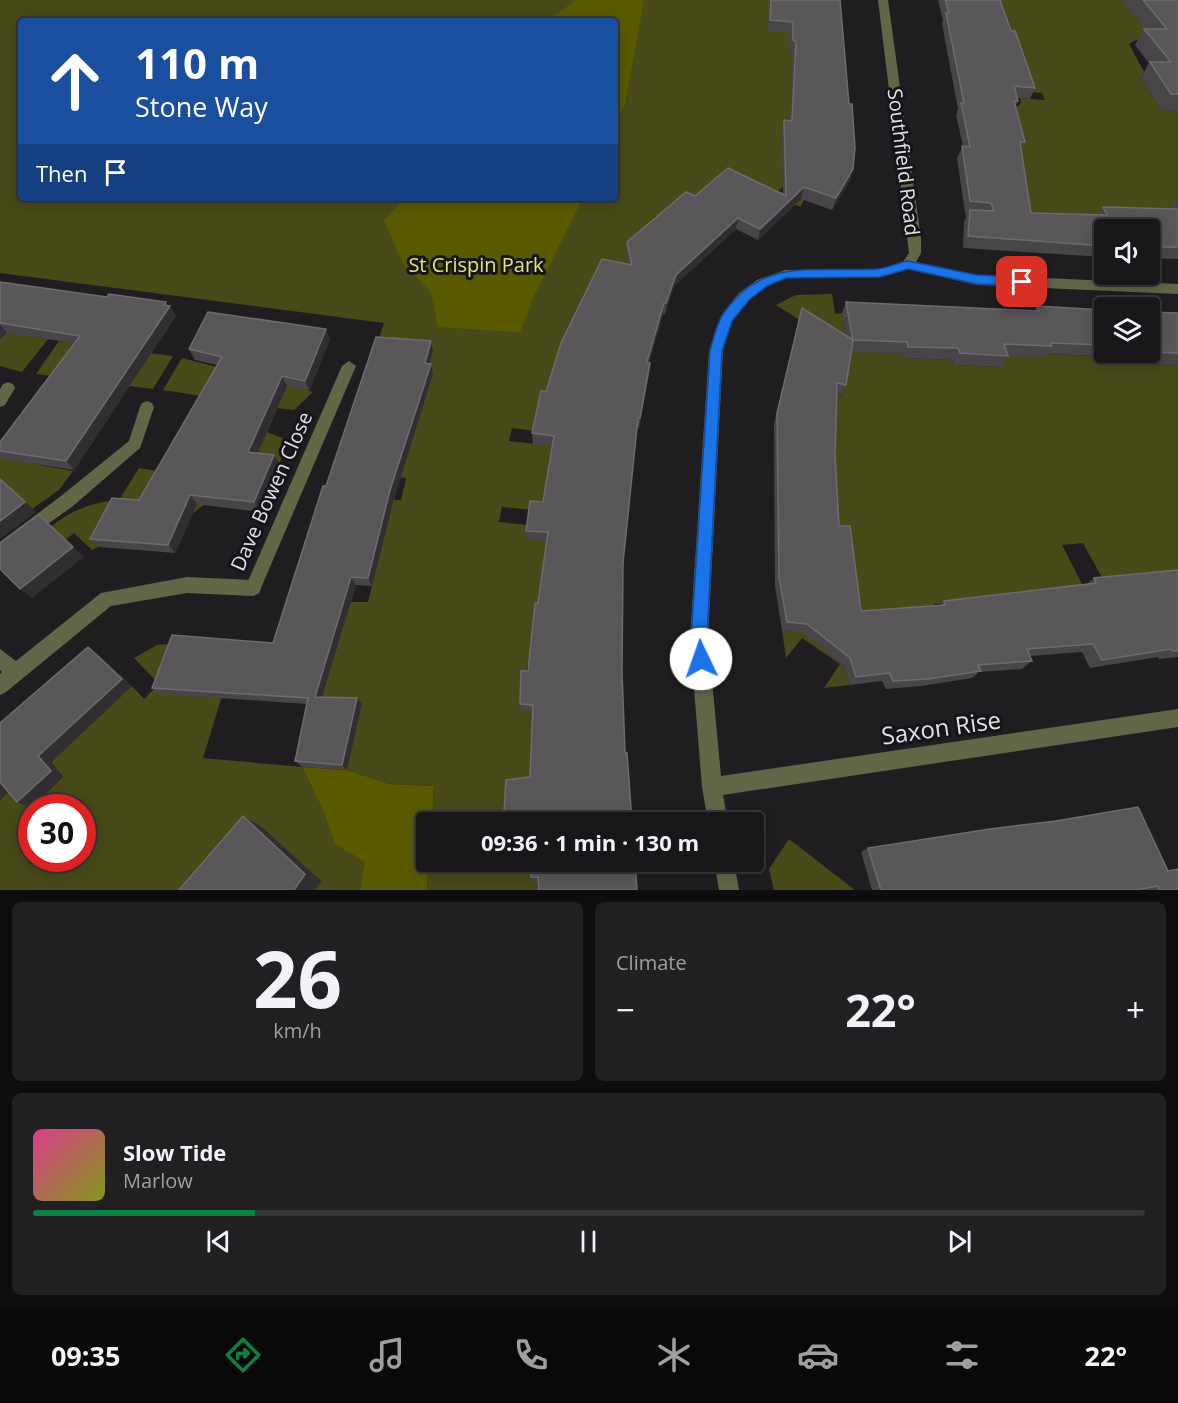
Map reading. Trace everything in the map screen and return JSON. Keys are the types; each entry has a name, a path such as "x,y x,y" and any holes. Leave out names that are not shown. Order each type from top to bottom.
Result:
{"street":[{"name":"Southfield Road","path":"716,812 699,638 716,351 726,319 744,297 762,283 785,274 880,273 908,265 915,253 883,0"},
{"path":"908,265 977,279 1178,289"},
{"name":"Dave Bowen Close","path":"0,686 107,599 187,585 253,588 349,366"},
{"path":"0,401 8,388"},
{"path":"0,551 67,501 135,444 147,407"},
{"path":"0,658 15,673"},
{"name":"Saxon Rise","path":"712,787 1178,718"},
{"path":"726,872 729,890"}],"green space":[{"name":"St Crispin Park","path":"0,0 781,0 800,34 796,55 798,112 786,182 779,191 804,200 800,207 775,195 626,250 627,256 649,269 536,431 512,428 509,441 562,447 544,511 502,507 499,522 529,525 570,542 523,679 554,711 531,783 510,812 433,812 434,786 390,784 347,770 361,705 314,704 351,602 368,602 384,536 375,499 401,500 406,478 374,475 376,347 384,323 0,273"},
{"path":"576,0 644,0 625,103 618,119 618,18 551,18"},
{"path":"970,0 1141,0 1178,39 1136,40 1129,44 1144,72 1141,78 1161,110 1178,111 1178,215 1094,219 1094,221 971,230 965,213 993,215 1011,106 1018,106 1021,103 1020,98 1045,100 1042,93 1029,92"},
{"name":"St Crispin Park","path":"402,201 582,201 534,296 520,332 438,327 431,292 403,264 384,220"},
{"path":"832,294 835,314 842,313 848,347 871,347 873,352 902,353 903,358 952,360 954,365 1000,367 997,356 1043,354 1094,356 1094,363 1178,365 1178,578 1105,583 1083,543 1062,545 1086,592 934,604 941,621 841,657 850,685 824,688 840,664 802,638 786,658 782,630 820,633 835,535 831,466 836,395 842,396 844,382 825,336 776,305 796,295"},
{"path":"0,331 48,339 22,372 0,366"},
{"path":"59,341 173,356 153,389 36,374"},
{"path":"182,358 313,392 294,410 243,404 267,432 285,439 280,464 225,459 204,505 193,513 120,507 100,546 92,550 74,533 48,554 34,540 64,517 93,504 119,500 139,468 170,473 209,397 163,390"},
{"path":"0,445 47,453 39,465 73,471 59,490 32,509 15,493 0,502"},
{"path":"180,643 222,696 203,758 302,767 323,811 335,844 364,862 360,890 315,890 321,881 261,828 208,890 0,890 0,800 13,787 19,794 18,872 96,872 96,794 45,794 63,777 51,762 132,686 144,699 159,684 134,658 157,645"},
{"path":"302,767 347,770 390,784 434,786 433,812 416,812 416,872 428,872 427,890 360,890 364,862 335,844 323,811"},
{"path":"789,839 855,890 774,890 769,869"},
{"path":"428,872 551,872 564,880 565,890 427,890"}],"building":[{"path":"771,0 840,0 849,104 852,104 855,148 853,169 836,198 804,187 760,229 738,218 676,275 666,303 664,303 647,362 650,363 640,418 638,418 623,563 622,672 625,752 627,753 631,812 504,812 506,780 530,777 533,705 520,704 521,671 528,671 535,603 538,603 548,532 526,531 530,501 543,502 554,436 532,433 541,391 546,392 561,343 602,259 632,265 627,242 686,192 695,196 728,168 786,196 784,120 792,121 796,42 793,40 793,22 770,20"},
{"path":"945,0 1000,0 1011,31 1015,31 1035,88 1014,86 1018,101 1014,101 1025,142 1020,142 1031,213 1107,215 1103,207 1178,209 1178,247 1160,247 1160,219 1094,219 1094,245 968,236 970,210 994,211 991,203 970,201 962,146 970,147 961,103 964,103 946,13 949,13"},
{"path":"1143,0 1178,0 1178,94 1171,94 1150,62 1171,62 1144,29 1167,29"},
{"path":"0,282 107,297 109,294 166,302 164,305 170,306 66,461 0,451 0,442 80,336 0,323"},
{"path":"846,302 1039,311 1037,306 1094,309 1094,345 1004,344 1008,356 960,353 958,348 908,347 907,342 853,340"},
{"path":"802,308 853,340 846,385 837,383 835,456 839,526 850,526 861,611 945,605 944,601 1096,583 1094,578 1178,570 1178,651 1171,649 1102,660 1093,644 1027,649 1032,661 978,665 981,671 928,679 893,681 889,673 856,677 850,658 807,624 787,622 779,577 777,413"},
{"path":"208,312 326,329 305,381 282,376 248,452 274,455 254,502 190,495 168,545 90,539 112,498 139,500 222,357 189,349"},
{"path":"1160,312 1178,313 1178,353 1160,352"},
{"path":"376,337 431,341 425,363 431,364 390,490 368,578 351,577 315,697 357,698 342,765 295,761 308,698 152,688 172,635 273,643 323,486 326,486"},
{"path":"0,479 25,502 0,521"},
{"path":"39,515 73,547 20,589 0,569 0,543"},
{"path":"88,647 122,679 38,756 51,771 26,794 18,794 17,802 0,782 0,723"},
{"path":"1138,807 1168,871 1178,869 1178,890 1159,890 1158,886 1136,890 881,890 868,848 1056,821"},
{"path":"243,816 305,874 294,890 179,890"},
{"path":"531,872 636,872 637,890 539,890 538,877 531,877"}],"route":[{"path":"701,659 699,638 716,351 726,319 744,297 762,283 785,274 880,273 908,265 977,279 1022,282"}]}
